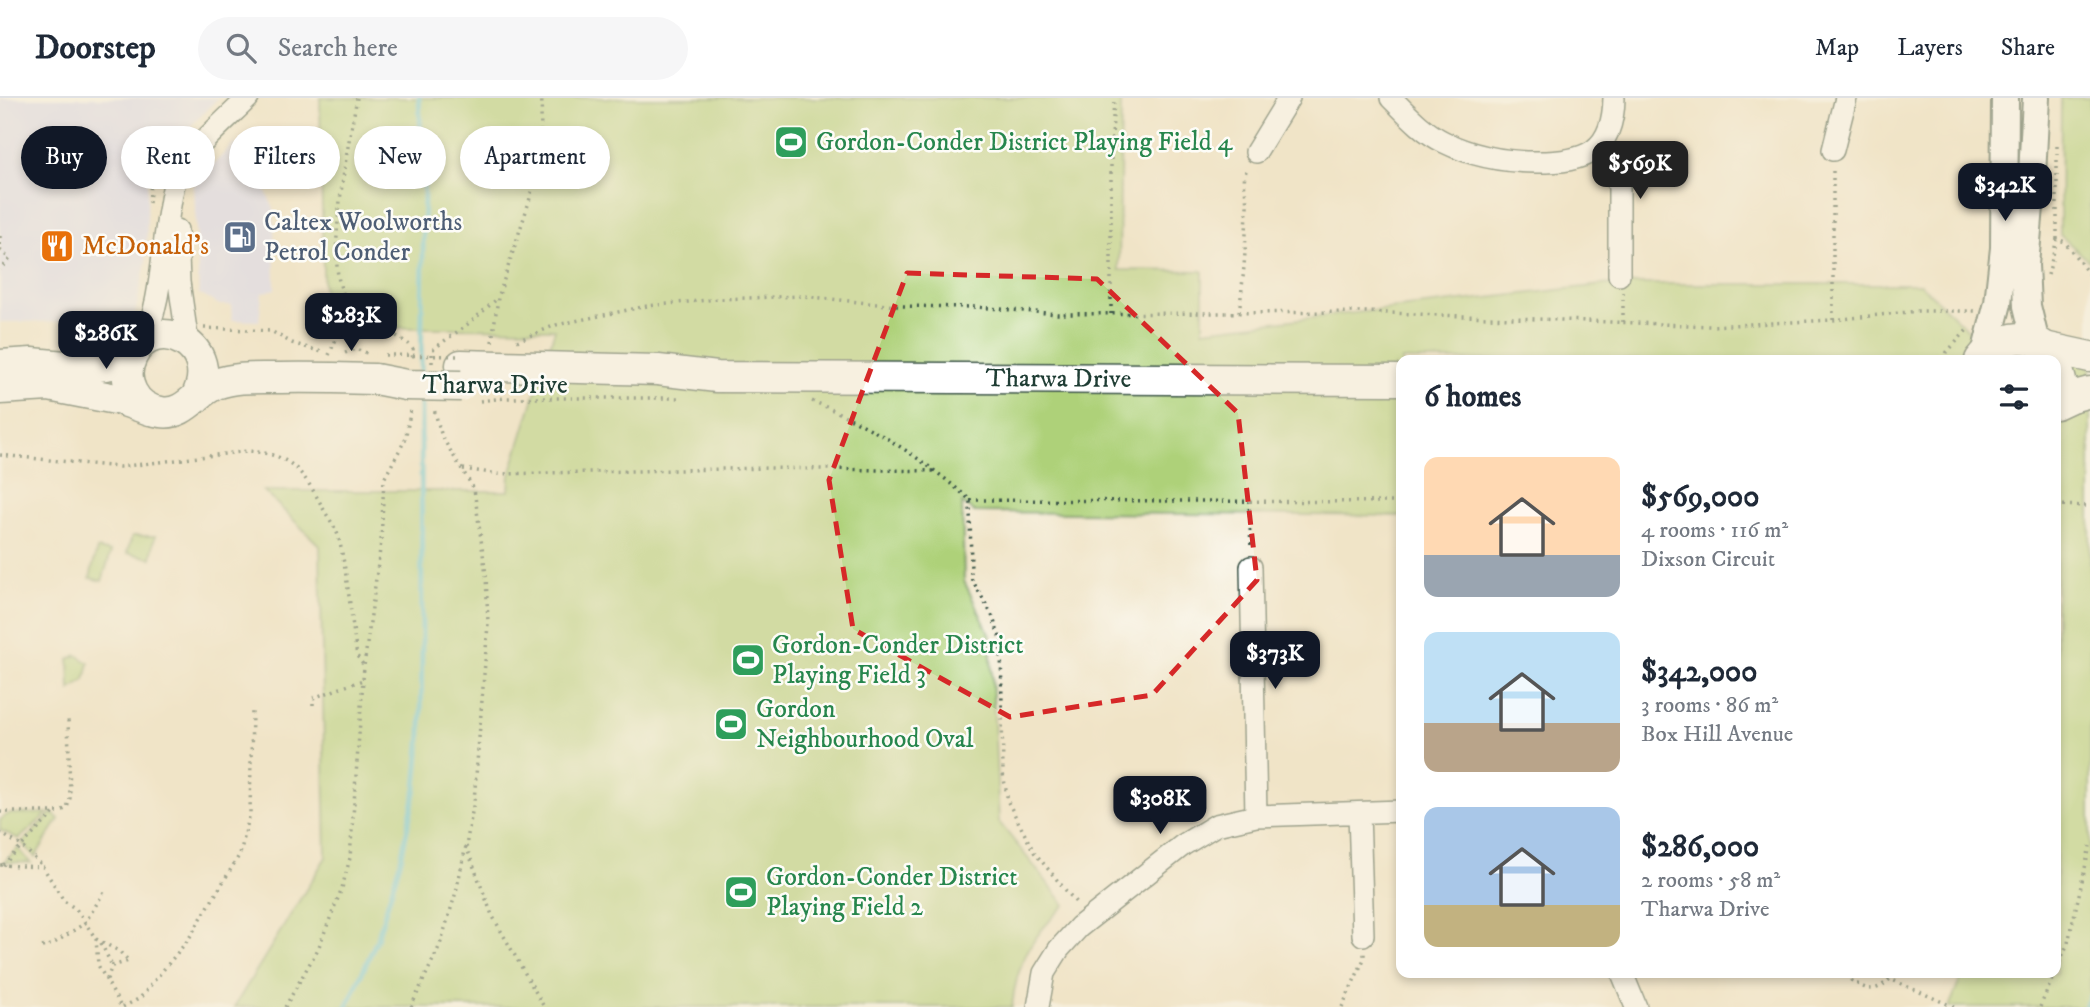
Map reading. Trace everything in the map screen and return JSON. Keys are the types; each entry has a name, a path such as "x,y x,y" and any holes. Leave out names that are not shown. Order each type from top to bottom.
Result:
{"main road":[{"path":"0,365 32,363 87,368 112,364 153,338 166,336 195,341 204,376 195,399 186,407 175,412 162,413 121,400 50,386 0,388"},
{"path":"1985,355 2001,341 2016,338 2048,353 2090,357"},
{"name":"Tharwa Drive","path":"195,341 254,363 376,366 466,372 658,370 717,377 1396,380"},
{"path":"137,349 128,366 127,379 131,392 150,410"},
{"name":"Tharwa Drive","path":"195,399 212,386 234,379 324,377 376,366"},
{"path":"2061,402 2090,393"}],"street":[{"path":"137,349 148,331 155,305 175,181 186,164 248,98"},
{"path":"1256,152 1289,98"},
{"path":"1391,98 1429,134 1452,146 1488,159 1521,162 1567,162 1583,158 1596,149 1607,134 1613,118 1614,98"},
{"path":"1833,150 1846,98"},
{"path":"1982,355 1997,303 2004,248 2005,98"},
{"path":"2036,98 2025,265 2027,306 2048,353"},
{"path":"1596,149 1612,169 1619,187 1619,275"},
{"path":"171,201 177,232 183,316 195,341"},
{"path":"1251,567 1255,816"},
{"path":"1038,1007 1044,973 1059,948 1079,927 1183,845 1216,825 1255,816 1396,811"},
{"path":"1359,813 1363,935"},
{"path":"1624,978 1636,1007"}],"path":[{"path":"357,98 342,175 336,263 339,286 352,303 410,345 413,349 412,372"},
{"path":"492,343 498,298 529,202 539,160 542,98"},
{"path":"1111,314 1111,157 1114,98"},
{"path":"2047,278 2057,239 2057,136"},
{"path":"1833,150 1833,320"},
{"path":"1240,312 1245,270 1247,202 1244,176 1256,152"},
{"path":"0,236 0,250 10,259 0,270"},
{"path":"2057,239 2064,242 2090,276"},
{"path":"515,342 556,325 647,306 718,299 803,296 895,306 1111,314 1365,312 1710,326 1833,320 1918,311 1974,310 1987,313"},
{"path":"447,337 472,321 498,298"},
{"path":"329,355 352,303"},
{"path":"1973,318 1974,310"},
{"path":"1946,355 1972,325"},
{"path":"195,341 271,331 292,342 336,357 355,349 376,366 466,372 517,398 681,398"},
{"path":"70,343 96,341"},
{"path":"411,1007 440,945 466,846 474,801 488,624 486,575 474,489 442,438 432,400"},
{"path":"810,401 875,431 936,471 970,500 1396,502"},
{"path":"285,1007 318,949 342,888 350,858 364,666 381,542 384,480 405,440 412,407"},
{"path":"0,455 119,467 248,451 268,452 284,458 307,480 338,536 357,656 364,666"},
{"path":"463,469 499,474 770,468 936,471"},
{"path":"970,500 971,578 992,615 1000,641 1003,773 1009,802 1034,852 1081,909"},
{"path":"1249,501 1251,567"},
{"path":"2061,505 2090,506"},
{"path":"313,705 313,698 363,680"},
{"path":"97,939 98,965 122,1007 140,998 188,940 240,854 250,813 252,710"},
{"path":"0,813 55,812 67,808 70,799 68,717"},
{"path":"1,865 55,812"},
{"path":"0,833 22,846 43,866 64,901 76,909 113,966"},
{"path":"466,846 492,915 544,1007"},
{"path":"2061,959 2068,943 2090,846"},
{"path":"1,865 43,866"},
{"path":"42,947 52,944 85,923 104,892"},
{"path":"1342,1007 1364,959 1363,935"},
{"path":"97,939 119,951 129,961 113,966"},
{"path":"107,981 113,966"},
{"path":"1850,978 1861,987 1874,989 1889,979 1954,1007"},
{"path":"2040,1007 2053,978"}],"highlighted area":[{"path":"907,273 1097,279 1238,413 1257,580 1152,695 1010,717 853,629 829,480"}],"shaded area":[{"path":"0,98 218,98 191,126 121,126 121,189 148,189 146,261 135,315 122,321 0,322"},
{"path":"229,148 229,189 265,189 274,209 275,289 262,293 259,321 232,320 231,305 220,305 199,294 194,189 215,189 215,163"}],"green space":[{"path":"320,98 1121,98 1119,270 1203,271 1203,330 1611,284 1920,284 1995,355 1396,355 1396,516 974,512 962,503 964,581 990,635 999,822 1065,905 1044,927 1028,950 1017,976 1012,1007 234,1007 326,857 320,546 264,491 509,491 510,475 555,329 324,327 322,189 340,189 340,126 320,126"},
{"path":"2061,98 2090,98 2090,262 2060,235"},
{"path":"2090,349 2090,1007 1949,1007 1961,978 2061,978 2061,363"},
{"path":"132,536 155,536 151,558 127,553"},
{"path":"97,549 111,552 102,581 90,578"},
{"path":"77,655 89,663 85,680 70,690 69,659"},
{"path":"48,813 19,839 0,830 0,820 8,814"},
{"path":"52,813 59,819 35,857 22,843"},
{"path":"18,848 31,863 4,862"}],"waterway":[{"path":"419,98 424,194 421,375"},
{"path":"347,1007 377,939 401,859 416,788 421,733 421,395"},
{"path":"2085,1007 2090,996"}],"place":[{"name":"Gordon-Conder District Playing Field 4","path":"791,142"},
{"name":"Caltex Woolworths Petrol Conder","path":"240,237"},
{"name":"McDonald's","path":"57,246"},
{"name":"Gordon-Conder District Playing Field 3","path":"748,660"},
{"name":"Gordon Neighbourhood Oval","path":"731,724"},
{"name":"Gordon-Conder District Playing Field 2","path":"741,892"}]}
